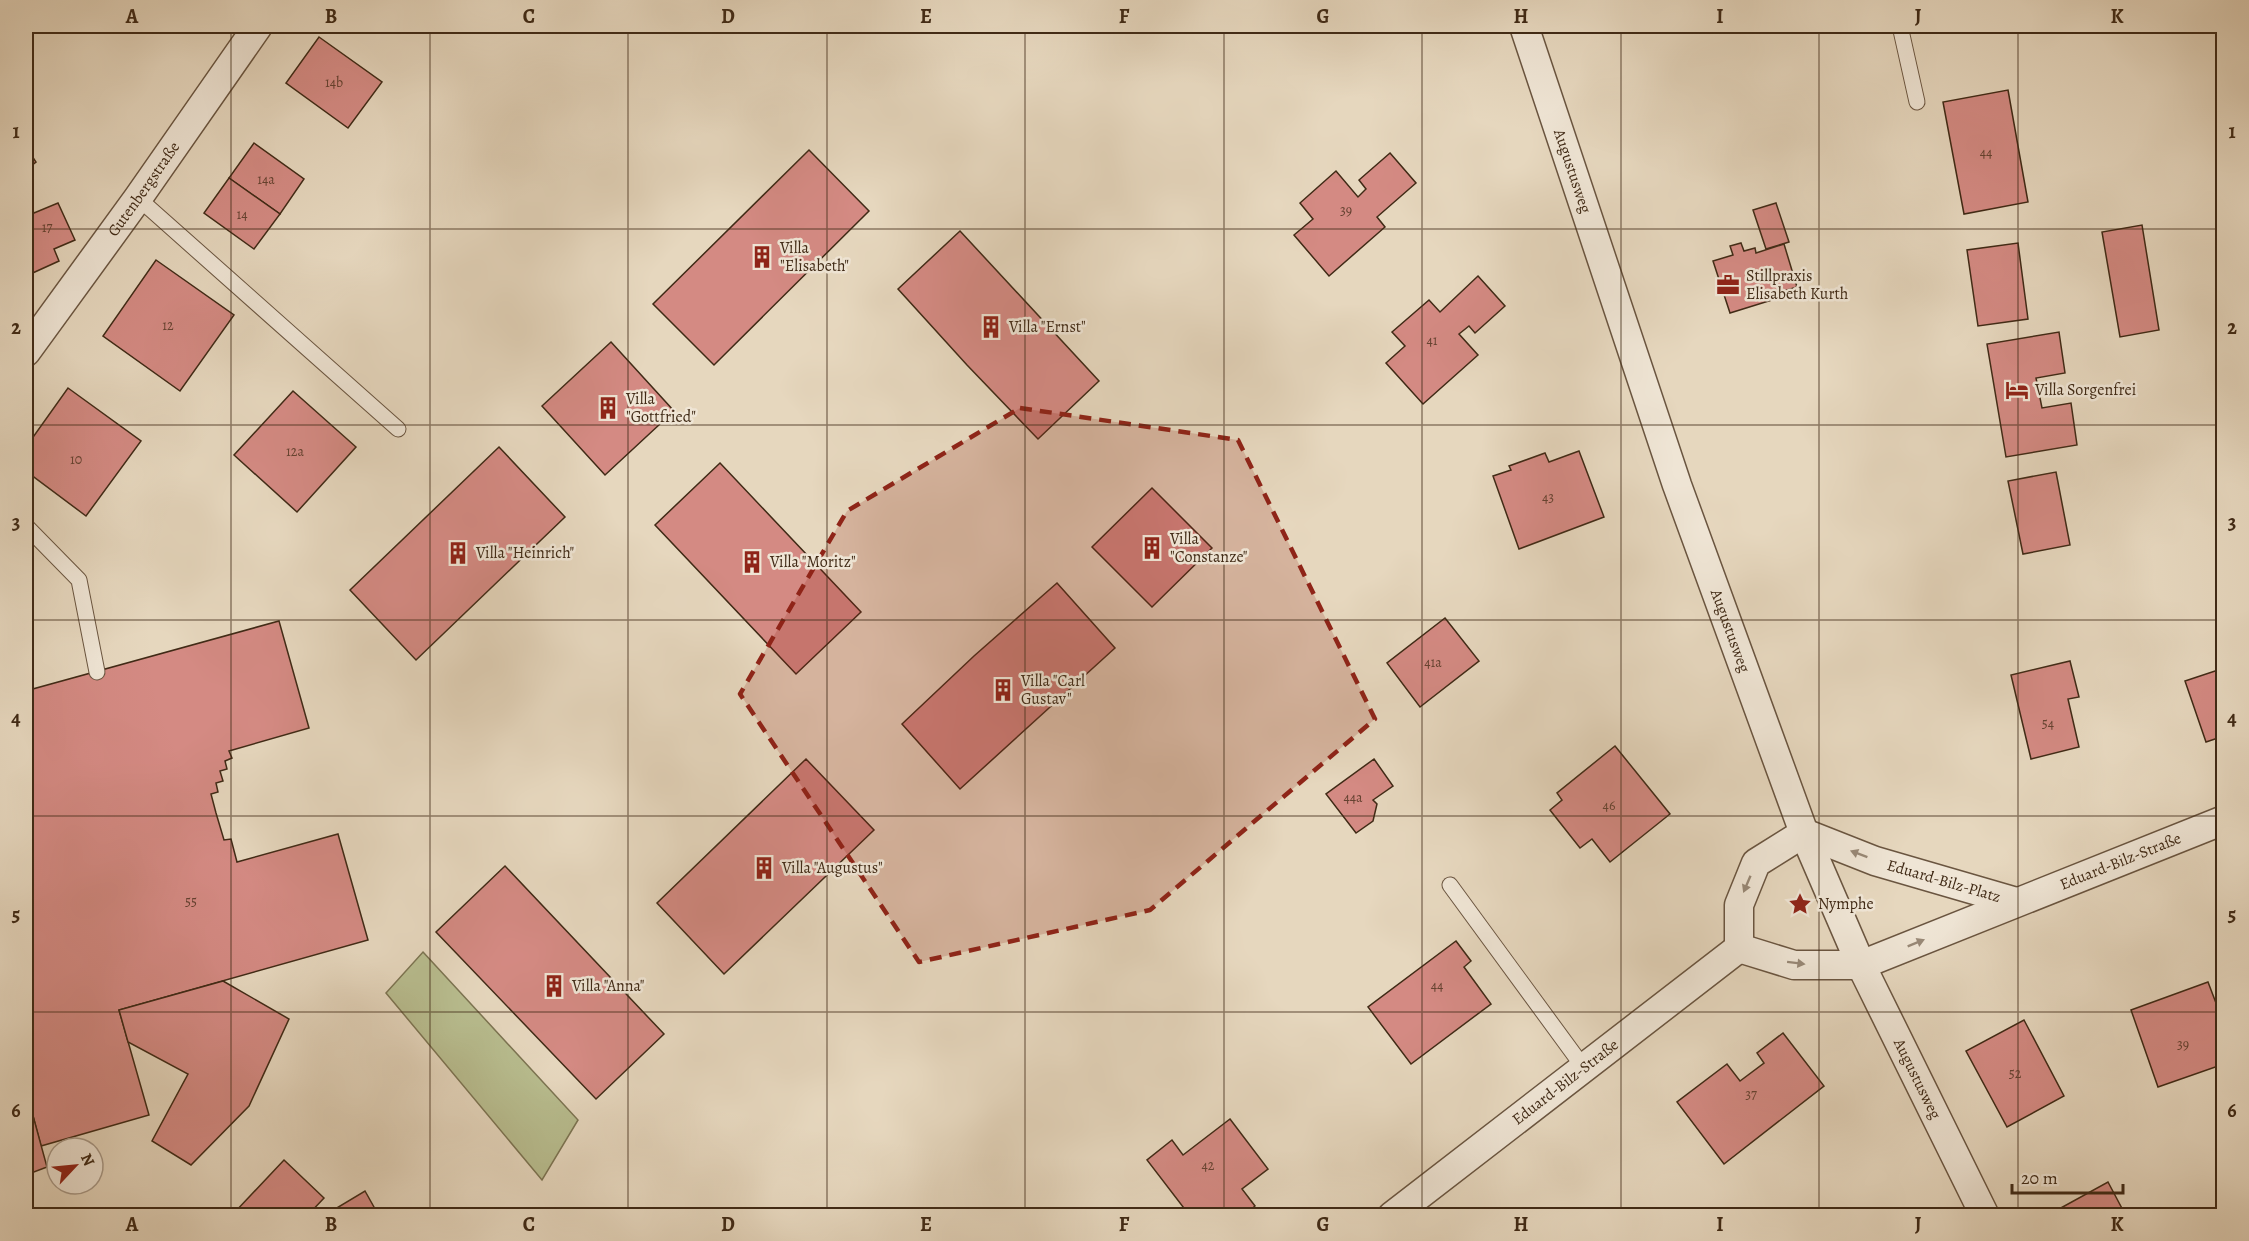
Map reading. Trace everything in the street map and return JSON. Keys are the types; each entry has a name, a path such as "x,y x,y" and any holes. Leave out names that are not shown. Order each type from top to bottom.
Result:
{"street":[{"name":"Gutenbergstraße","path":"26,352 138,198 258,26"},
{"name":"Augustusweg","path":"1524,26 1677,485 1804,833 1861,964 1985,1215"},
{"name":"Eduard-Bilz-Straße","path":"2016,902 2223,820"},
{"name":"Eduard-Bilz-Platz","path":"1804,833 1875,861 2016,902"},
{"path":"1739,948 1738,904 1756,863 1804,833"},
{"name":"Eduard-Bilz-Platz","path":"1739,948 1794,964 1861,964 2016,902"},
{"name":"Eduard-Bilz-Straße","path":"1392,1215 1739,948"}],"lane":[{"path":"1900,26 1917,102"},
{"path":"138,198 398,429"},
{"path":"26,526 79,580 97,672"},
{"path":"1450,885 1584,1068"}],"highlighted area":[{"path":"1020,408 1238,440 1375,719 1150,910 919,962 740,694 847,511"}],"green space":[{"path":"423,952 578,1120 542,1180 386,993"}],"building":[{"path":"319,37 382,82 348,128 286,83"},
{"path":"2008,90 2028,202 1964,214 1943,102"},
{"path":"254,143 304,179 280,214 229,178"},
{"path":"26,147 36,162 26,170"},
{"name":"Villa \"Elisabeth\"","path":"809,150 869,211 714,365 653,304"},
{"path":"1390,153 1416,183 1377,217 1385,227 1329,276 1294,235 1313,219 1300,203 1336,171 1358,197 1366,189 1359,180"},
{"path":"229,178 280,214 254,249 204,213"},
{"path":"26,199 34,213 58,203 75,240 54,249 59,261 26,276"},
{"path":"1776,203 1789,242 1766,249 1753,210"},
{"path":"2142,225 2159,330 2120,337 2102,232"},
{"name":"Villa \"Ernst\"","path":"960,231 1099,381 1038,439 898,289"},
{"path":"1741,243 1744,251 1755,248 1756,253 1784,244 1797,287 1771,295 1772,300 1730,313 1713,261 1733,255 1730,246"},
{"path":"2018,243 2028,319 1978,326 1967,250"},
{"path":"156,260 234,315 180,391 103,336"},
{"path":"1478,276 1505,306 1475,333 1469,326 1459,334 1478,355 1423,404 1386,363 1405,346 1392,332 1429,300 1440,312"},
{"name":"Villa Sorgenfrei","path":"2059,332 2065,373 2036,378 2042,408 2071,403 2077,445 2006,457 1987,344"},
{"name":"Villa \"Gottfried\"","path":"611,342 674,411 605,475 542,406"},
{"path":"68,388 141,441 86,516 26,471 26,447"},
{"path":"293,391 356,447 297,512 234,455"},
{"name":"Villa \"Heinrich\"","path":"499,447 565,517 416,660 350,590"},
{"path":"1579,451 1604,517 1519,549 1493,476 1511,470 1509,466 1545,453 1549,462"},
{"name":"Villa \"Moritz\"","path":"720,463 861,612 796,674 655,525"},
{"path":"2056,472 2070,545 2023,554 2008,481"},
{"name":"Villa \"Constanze\"","path":"1152,488 1212,548 1152,607 1092,547"},
{"name":"Villa \"Carl Gustav\"","path":"1057,583 1115,648 960,789 902,724 974,656"},
{"path":"1445,618 1479,661 1420,707 1387,663"},
{"path":"279,621 309,728 229,751 232,758 225,761 227,769 220,771 223,781 216,783 218,792 211,794 216,813 224,840 231,839 237,862 338,834 368,940 119,1010 149,1115 76,1136 45,1136 45,1145 41,1146 26,1090 26,677 29,690"},
{"path":"2070,661 2079,697 2068,699 2079,747 2031,759 2011,675"},
{"path":"2224,668 2224,736 2206,742 2185,681"},
{"path":"1615,746 1670,814 1610,862 1592,839 1580,848 1550,810 1562,800 1557,793"},
{"name":"Villa \"Augustus\"","path":"806,759 874,830 724,974 657,903"},
{"path":"1374,759 1393,786 1373,800 1377,804 1373,821 1356,833 1326,794"},
{"name":"Villa \"Anna\"","path":"505,866 664,1034 596,1099 436,932"},
{"path":"1456,941 1471,961 1464,967 1491,1004 1411,1064 1368,1007"},
{"path":"223,981 289,1019 249,1106 191,1165 152,1141 188,1074 128,1042 119,1010"},
{"path":"2208,982 2224,1024 2224,1064 2158,1087 2131,1010"},
{"path":"2024,1020 2064,1096 2007,1127 1966,1051"},
{"path":"1783,1033 1824,1086 1724,1164 1677,1102 1727,1064 1740,1081 1764,1063 1757,1053"},
{"path":"26,1090 45,1160 45,1168 26,1175"},
{"path":"1230,1119 1268,1169 1242,1189 1255,1206 1243,1216 1224,1216 1218,1208 1208,1216 1190,1216 1147,1160 1172,1140 1183,1155"},
{"path":"284,1160 324,1198 307,1216 236,1216 234,1213"},
{"path":"2108,1182 2126,1216 2048,1216 2048,1215"},
{"path":"365,1191 379,1216 339,1216 335,1209"}],"place":[{"name":"Villa \"Elisabeth\"","path":"762,257"},
{"name":"Stillpraxis Elisabeth Kurth","path":"1728,285"},
{"name":"Villa \"Ernst\"","path":"991,327"},
{"name":"Villa Sorgenfrei","path":"2017,390"},
{"name":"Villa \"Gottfried\"","path":"608,408"},
{"name":"Villa \"Constanze\"","path":"1152,548"},
{"name":"Villa \"Heinrich\"","path":"458,553"},
{"name":"Villa \"Moritz\"","path":"752,562"},
{"name":"Villa \"Carl Gustav\"","path":"1003,690"},
{"name":"Villa \"Augustus\"","path":"764,868"},
{"name":"Nymphe","path":"1800,904"},
{"name":"Villa \"Anna\"","path":"554,986"}]}
